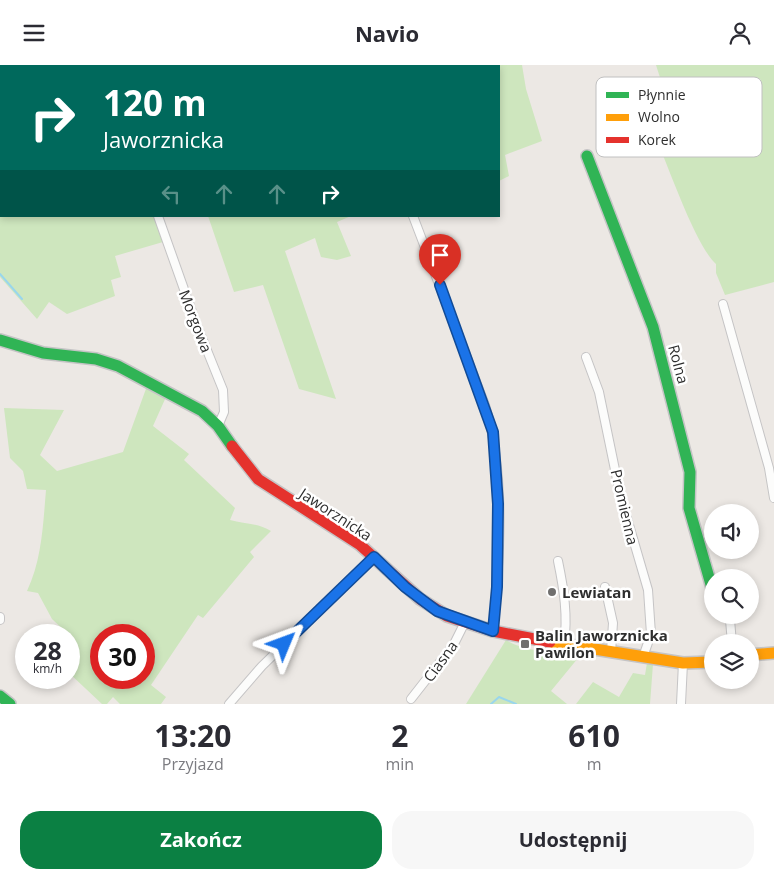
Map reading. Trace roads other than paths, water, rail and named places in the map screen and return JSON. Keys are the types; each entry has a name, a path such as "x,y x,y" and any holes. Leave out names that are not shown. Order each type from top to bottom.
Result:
{"street":[{"name":"Rolna","path":"587,157 658,346 690,471 689,508 706,569"},
{"name":"Morgowa","path":"158,217 196,323 223,390 224,412 218,426"},
{"path":"413,217 485,405 493,432 498,504 497,587 493,631"},
{"path":"723,304 769,468 774,498"},
{"name":"Jaworznicka","path":"0,340 43,353 96,359 118,366 212,417 245,468 258,479 343,533 374,557 420,599 437,611 493,631 683,663 704,662"},
{"name":"Promienna","path":"586,357 599,392 620,494 648,591 651,634 643,657"},
{"path":"229,704 262,666 374,557"},
{"path":"558,561 565,598 567,624 564,644"},
{"path":"605,587 613,623 611,652"},
{"name":"Ciasna","path":"411,699 454,644 466,622"},
{"path":"759,654 774,653"},
{"path":"681,704 683,663"},
{"path":"0,697 10,704"}],"waterway":[{"path":"0,274 22,299"},
{"path":"491,704 499,697 516,704"}],"place":[{"name":"Lewiatan","path":"552,592"},
{"name":"Balin Jaworznicka Pawilon","path":"525,644"}]}
